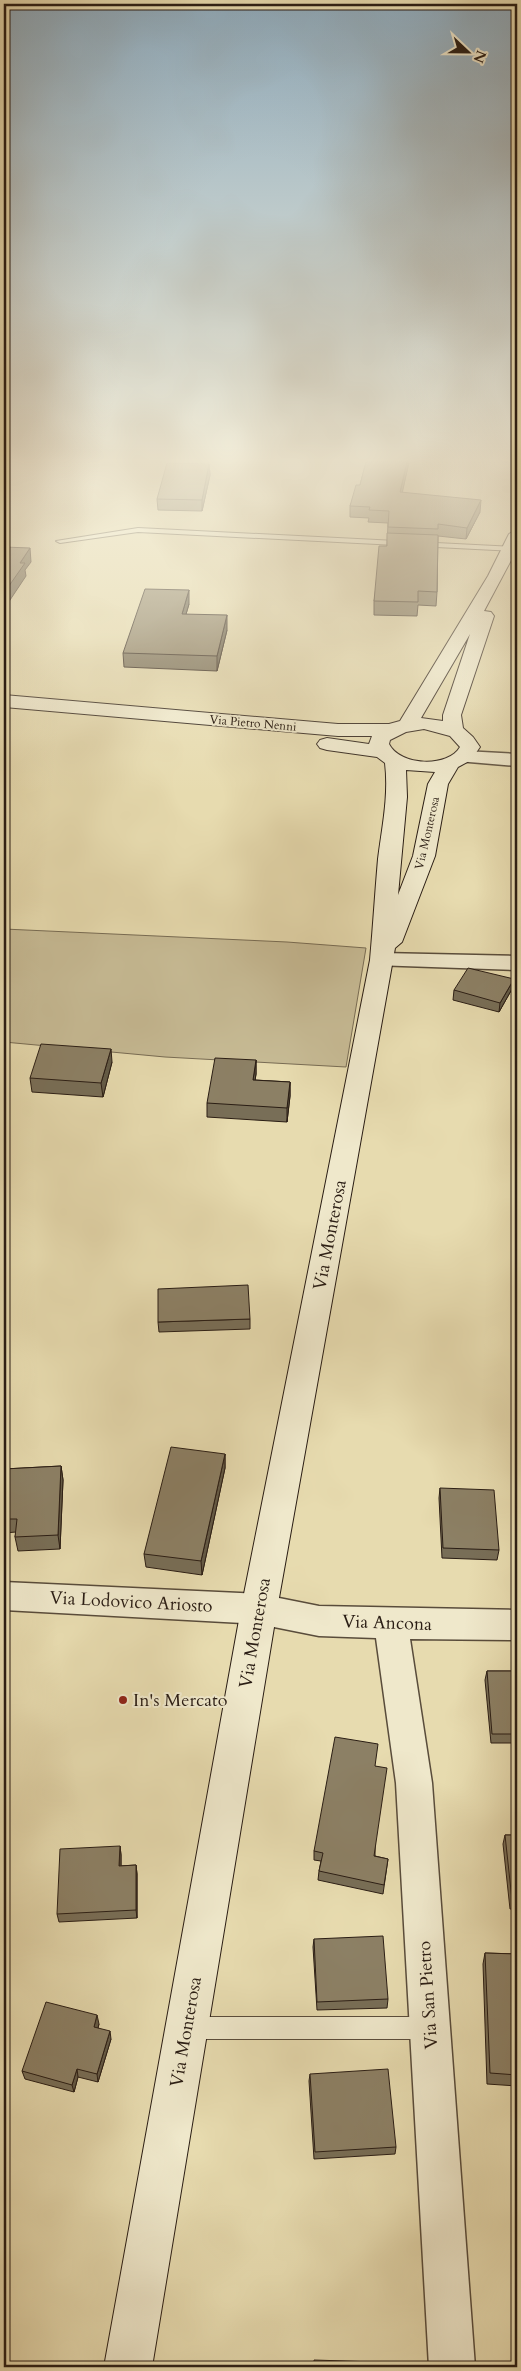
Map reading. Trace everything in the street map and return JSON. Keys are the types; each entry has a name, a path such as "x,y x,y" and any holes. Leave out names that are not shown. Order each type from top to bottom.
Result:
{"main road":[{"name":"Via Monterosa","path":"408,724 498,573"},
{"name":"Via Monterosa","path":"382,960 406,907 424,856 438,784 459,747 452,715 496,576"},
{"name":"Via Pietro Nenni","path":"4,701 338,730 389,730 408,724 424,723 459,747 435,766 414,766 389,756 116,712"},
{"name":"Via Monterosa","path":"128,2367 259,1609 382,960 389,861 398,777 389,756 380,744 382,736 389,730"}],"street":[{"path":"459,747 517,746"},
{"path":"459,747 517,760"},
{"path":"382,960 517,962"},
{"name":"Via Lodovico Ariosto","path":"4,1596 259,1609"},
{"name":"Via Ancona","path":"259,1609 319,1621 391,1624 517,1625"},
{"name":"Via San Pietro","path":"391,1624 414,1783 452,2367"}],"lane":[{"path":"187,2028 430,2028"}],"shaded area":[{"path":"4,929 287,942 366,948 346,1067 165,1057 4,1042"}],"building":[{"path":"4,573 18,573 4,593"},
{"path":"377,573 437,573 437,592 418,591 418,602 374,601"},
{"path":"145,589 189,590 182,614 227,615 217,656 123,653"},
{"path":"468,968 514,979 500,1003 454,990"},
{"path":"41,1044 111,1049 101,1083 30,1078"},
{"path":"215,1058 256,1060 253,1080 290,1082 287,1108 207,1103"},
{"path":"248,1285 250,1319 158,1322 158,1289"},
{"path":"171,1447 225,1454 201,1561 144,1554"},
{"path":"61,1466 58,1535 15,1537 17,1519 4,1519 4,1469"},
{"path":"440,1488 494,1490 499,1550 443,1548"},
{"path":"487,1671 517,1671 517,1734 492,1734"},
{"path":"335,1737 378,1744 375,1766 387,1768 374,1856 388,1859 384,1885 319,1871 323,1853 314,1851"},
{"path":"505,1835 517,1835 517,1900 512,1900"},
{"path":"120,1846 119,1866 136,1865 136,1910 57,1914 60,1849"},
{"path":"383,1936 388,1999 317,2002 314,1939"},
{"path":"485,1953 517,1954 517,2075 490,2073"},
{"path":"46,2002 97,2015 94,2027 110,2031 97,2074 77,2069 72,2085 22,2071"},
{"path":"388,2069 396,2147 315,2152 310,2074"},
{"path":"314,2360 407,2363 407,2367 314,2367"}],"place":[{"name":"In's Mercato","path":"123,1700"}]}
